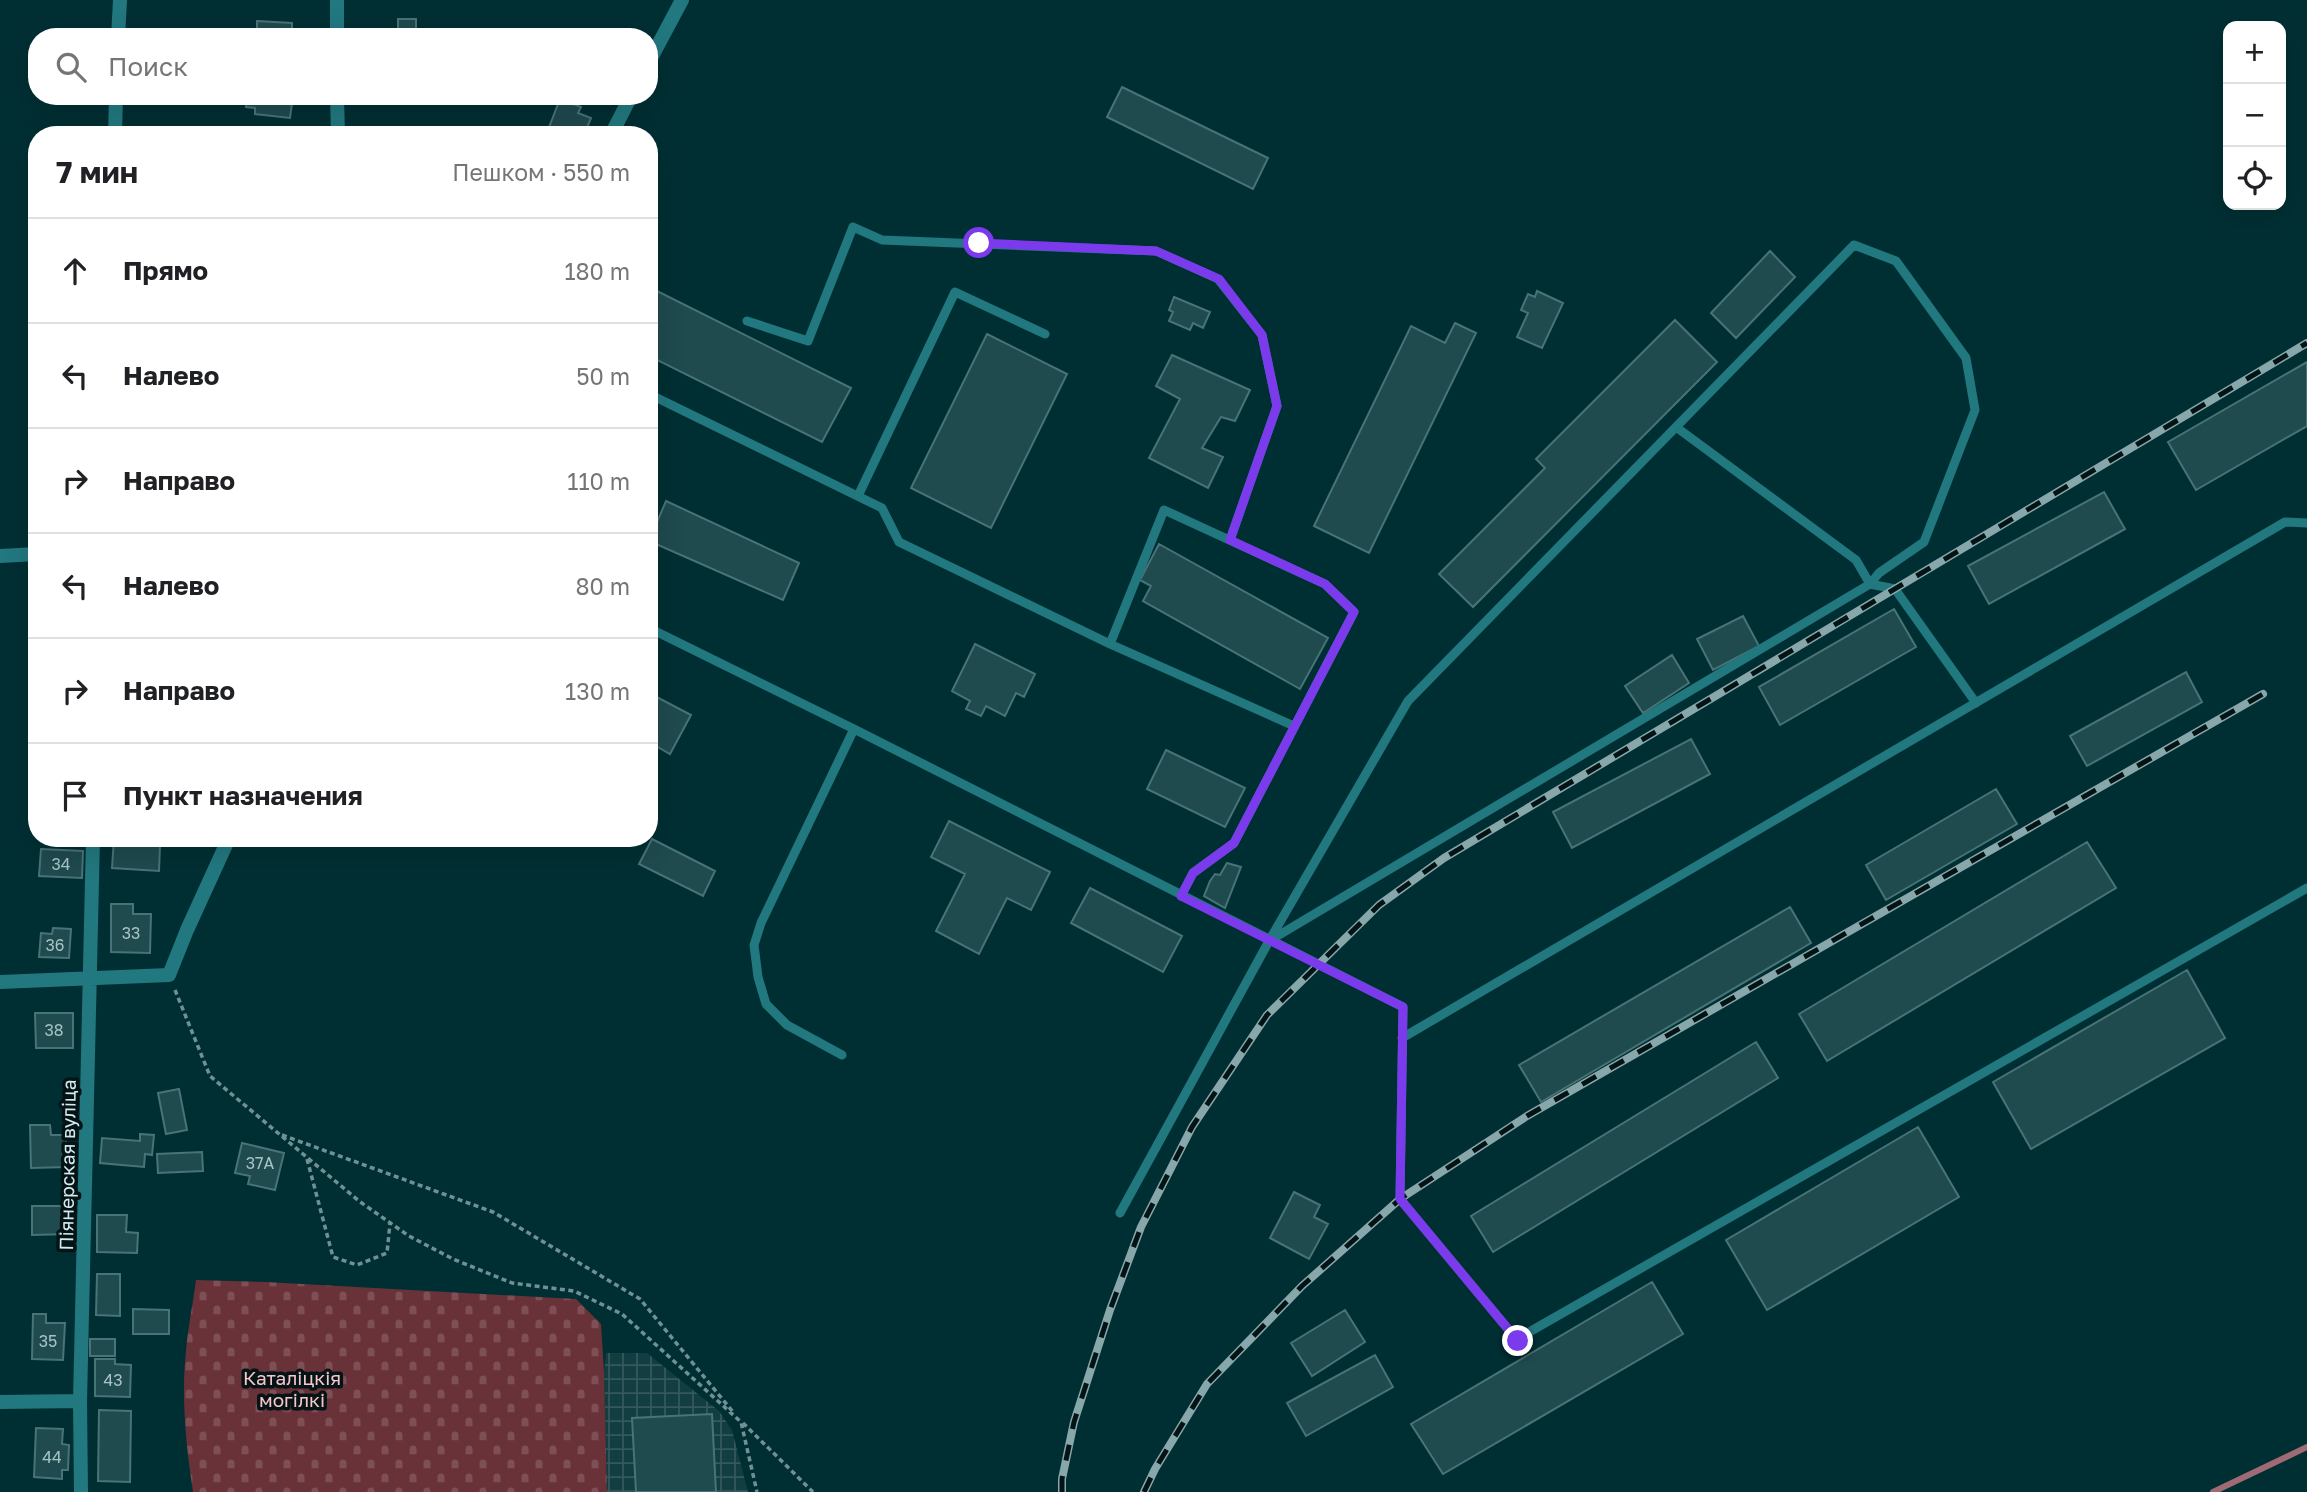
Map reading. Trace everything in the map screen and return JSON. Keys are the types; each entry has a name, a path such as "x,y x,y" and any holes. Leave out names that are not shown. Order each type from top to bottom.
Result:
{"street":[{"path":"118,28 120,0"},
{"path":"337,0 337,28"},
{"path":"658,45 682,0"},
{"path":"114,126 116,105"},
{"path":"337,105 338,126"},
{"path":"616,126 626,105"},
{"path":"0,555 28,554"},
{"name":"Піянерская вуліца","path":"81,1492 80,1401 93,847"},
{"path":"0,982 169,975 225,847"},
{"path":"0,1402 80,1401"}],"lane":[{"path":"747,321 808,341 853,227 882,240 1156,251 1219,279 1262,335 1277,406 1230,540"},
{"path":"1120,1213 1269,941 1408,701 1854,245 1896,261 1966,358 1975,410 1924,542 1879,573 1870,584 1269,941"},
{"path":"858,496 955,292 1045,334"},
{"path":"658,398 882,508 898,542 1110,645 1294,726"},
{"path":"1676,427 1856,560 1870,584 1895,589 1976,703"},
{"path":"1110,645 1164,510 1325,584 1354,612 1234,843 1193,873 1181,896"},
{"path":"1402,1038 2285,522 2307,523"},
{"path":"658,632 1403,1007 1400,1199 1518,1341 1531,1331 2307,888"},
{"path":"842,1055 787,1025 766,1004 758,977 754,945 761,923 854,729"}],"path":[{"path":"169,975 210,1076 359,1201 409,1236 453,1259 512,1283 574,1291 622,1314 741,1422 813,1492"},
{"path":"277,1133 493,1212 640,1299 741,1422 757,1492"},
{"path":"307,1157 332,1257 357,1265 387,1254 390,1223"}],"shaded area":[{"path":"606,1353 647,1353 719,1411 732,1430 748,1492 607,1492 604,1372"}],"green space":[{"name":"Каталіцкія могілкі","path":"196,1280 576,1299 601,1324 607,1492 193,1492 186,1439 184,1386"}],"building":[{"path":"398,19 416,19 416,28 398,28"},
{"path":"257,21 292,23 292,28 257,28"},
{"path":"1122,87 1268,158 1253,189 1107,117"},
{"path":"292,105 290,118 255,114 255,108 246,107"},
{"path":"558,105 581,107 578,113 591,118 588,126 550,126"},
{"path":"1770,251 1795,277 1736,338 1711,313"},
{"path":"1537,291 1563,303 1542,348 1517,337 1528,313 1521,310 1528,294 1535,297"},
{"path":"658,292 851,388 822,442 658,360"},
{"path":"1174,297 1210,312 1203,328 1193,323 1190,330 1169,321 1173,312 1169,310"},
{"path":"1675,320 1717,362 1473,607 1439,574 1545,468 1536,459"},
{"path":"1455,323 1476,333 1369,553 1314,526 1411,326 1445,343"},
{"path":"987,334 1067,374 991,528 911,488"},
{"path":"1172,355 1250,390 1235,421 1221,417 1202,448 1223,457 1208,488 1149,458 1180,399 1156,386"},
{"path":"2307,362 2307,426 2196,490 2168,442"},
{"path":"2104,492 2125,529 1989,604 1968,566"},
{"path":"666,501 799,563 783,600 658,545 658,520"},
{"path":"1159,544 1328,638 1300,689 1143,601 1151,586 1140,580"},
{"path":"1894,609 1916,647 1780,725 1759,687"},
{"path":"1743,616 1759,646 1713,670 1697,639"},
{"path":"975,644 1035,674 1024,697 1016,693 1005,716 986,706 981,716 966,709 970,701 952,691"},
{"path":"1672,655 1689,683 1643,713 1625,686"},
{"path":"2186,672 2202,702 2087,766 2070,736"},
{"path":"658,698 691,715 670,754 658,747"},
{"path":"1691,739 1710,774 1572,848 1553,812"},
{"path":"1166,750 1245,788 1225,827 1147,789"},
{"path":"1996,789 2017,824 1886,900 1866,865"},
{"path":"949,821 1050,872 1031,910 1007,898 979,954 936,931 965,874 931,857"},
{"path":"658,842 715,871 703,896 639,864 648,847 658,847"},
{"path":"2087,842 2116,888 1827,1061 1799,1014"},
{"path":"113,847 160,847 159,871 112,868"},
{"path":"41,849 83,851 82,878 39,876"},
{"path":"1227,863 1241,867 1225,908 1204,896 1210,881 1215,874 1220,875"},
{"path":"1090,888 1182,936 1163,972 1071,923"},
{"path":"111,904 133,904 133,914 151,914 150,953 111,952"},
{"path":"1790,907 1811,943 1541,1102 1519,1065"},
{"path":"53,928 71,929 69,958 39,957 41,933 52,934"},
{"path":"2187,970 2225,1038 2031,1149 1993,1082"},
{"path":"35,1013 73,1013 73,1048 36,1048"},
{"path":"1756,1042 1778,1078 1493,1252 1471,1216"},
{"path":"179,1089 187,1130 166,1134 158,1093"},
{"path":"30,1125 50,1125 51,1135 66,1135 67,1167 31,1168"},
{"path":"1918,1127 1959,1197 1767,1310 1726,1240"},
{"path":"140,1134 154,1135 152,1155 145,1154 144,1167 100,1163 102,1138 140,1141"},
{"path":"242,1143 284,1153 275,1190 248,1184 250,1176 235,1173"},
{"path":"202,1152 203,1171 158,1173 157,1154"},
{"path":"1294,1192 1320,1205 1314,1217 1328,1224 1309,1259 1270,1238"},
{"path":"32,1206 68,1206 69,1234 32,1235"},
{"path":"97,1215 127,1215 126,1232 138,1233 137,1253 97,1252"},
{"path":"97,1274 120,1274 120,1316 96,1315"},
{"path":"1652,1282 1683,1334 1443,1474 1411,1424"},
{"path":"133,1309 169,1310 169,1334 133,1334"},
{"path":"1345,1310 1365,1342 1312,1376 1291,1343"},
{"path":"33,1314 46,1314 46,1323 65,1323 63,1360 32,1359"},
{"path":"90,1339 115,1339 115,1356 90,1356"},
{"path":"1375,1355 1393,1387 1306,1436 1287,1403"},
{"path":"95,1359 115,1359 115,1364 131,1365 130,1397 95,1396"},
{"path":"99,1410 131,1411 130,1482 98,1481"},
{"path":"712,1414 716,1492 636,1492 632,1418"},
{"path":"36,1428 63,1429 62,1444 69,1445 68,1470 62,1470 62,1479 34,1477"}],"waterway":[{"path":"2213,1492 2307,1447"}],"railway":[{"path":"1062,1492 1062,1479 1074,1422 1110,1310 1141,1227 1192,1127 1267,1015 1379,905 1444,858 2307,343"},
{"path":"1144,1492 1207,1384 1302,1286 1400,1199 1527,1116 2263,694"}],"route":[{"path":"979,243 1156,251 1219,279 1262,335 1277,406 1230,540 1325,584 1354,612 1234,843 1193,873 1181,896 1403,1007 1400,1199 1518,1341"}]}
